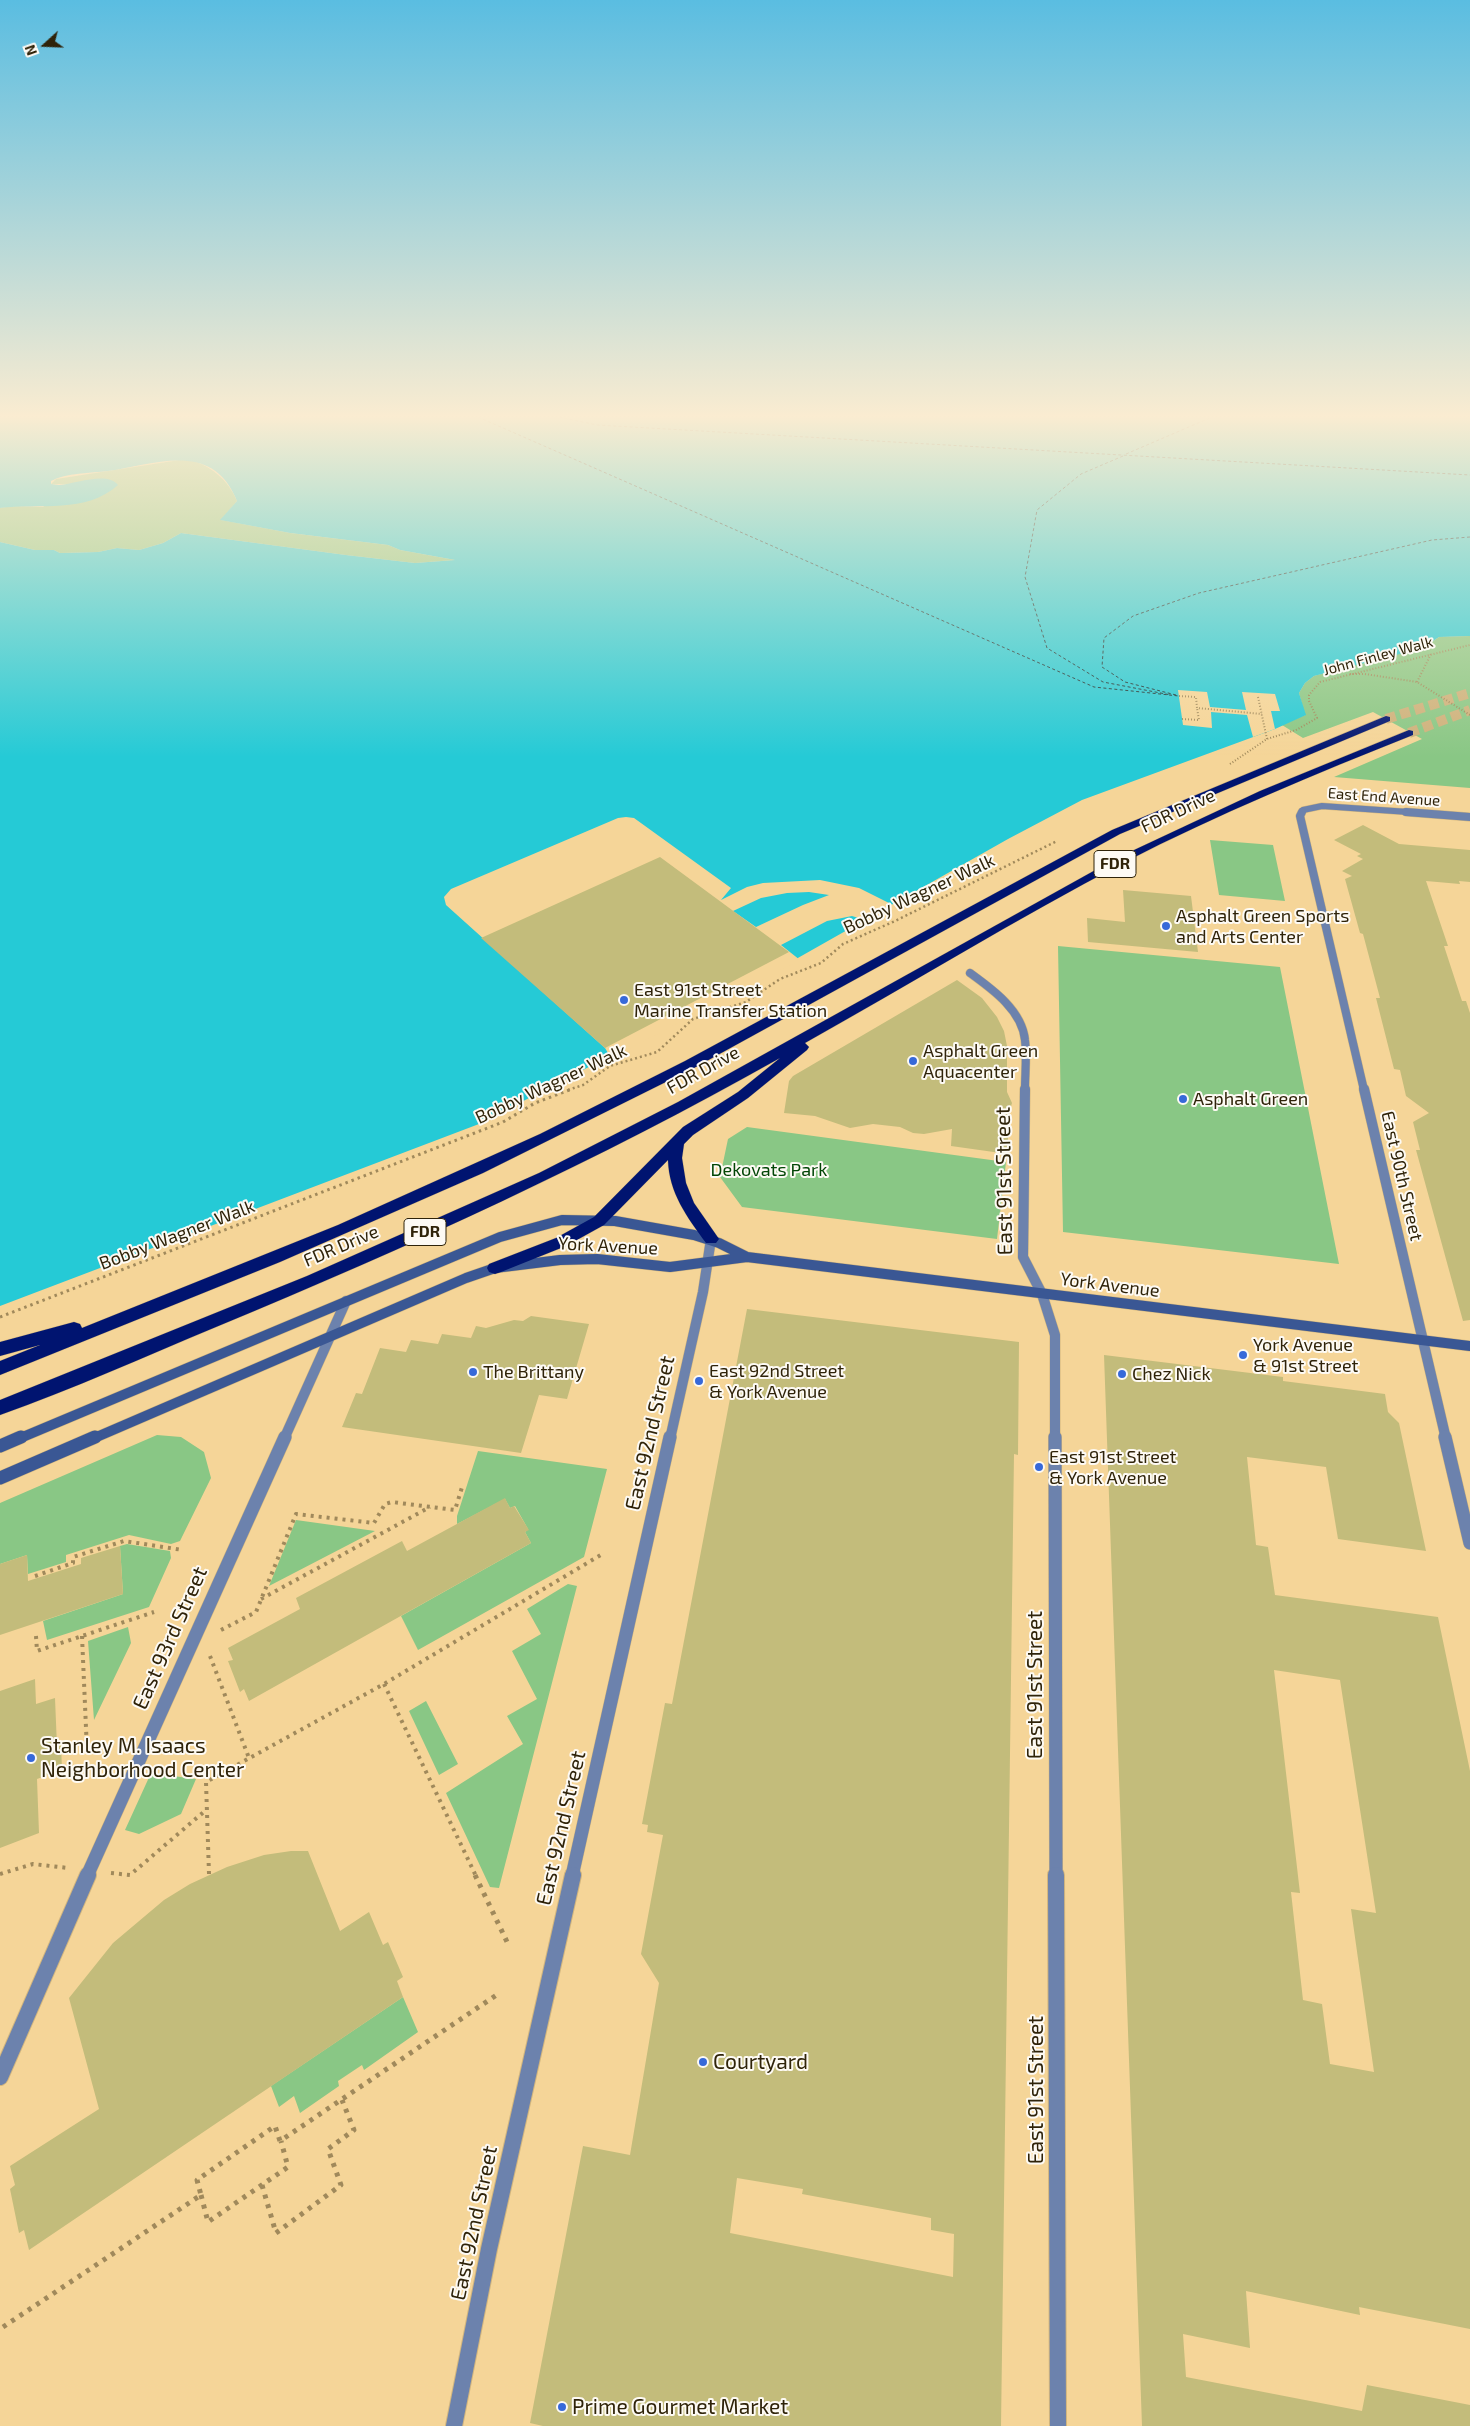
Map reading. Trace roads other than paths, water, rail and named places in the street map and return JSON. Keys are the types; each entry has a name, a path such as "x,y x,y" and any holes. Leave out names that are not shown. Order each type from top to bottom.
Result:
{"highway":[{"name":"FDR Drive","path":"0,1368 382,1214 532,1145 694,1062 1116,832 1174,806 1386,719"},
{"name":"FDR Drive","path":"0,1408 359,1261 457,1218 624,1137 1068,889 1168,836 1409,733"},
{"path":"496,1268 561,1242 599,1221 697,1124 743,1095 834,1020"},
{"path":"677,1142 674,1166 680,1192 687,1206 711,1239"},
{"path":"0,1348 136,1313"}],"main road":[{"name":"York Avenue","path":"346,1301 500,1237 564,1220 599,1221 677,1231 711,1239 747,1257"},
{"name":"York Avenue","path":"331,1335 496,1268 560,1260 597,1259 670,1266 747,1257 1470,1346"},
{"path":"0,1446 346,1301"},
{"path":"0,1478 331,1335"}],"street":[{"name":"East End Avenue","path":"1300,816 1303,810 1322,806 1470,817"},
{"name":"East 90th Street","path":"1300,816 1470,1543"},
{"name":"East 91st Street","path":"970,973 1008,1005 1018,1018 1025,1039 1022,1257 1042,1294 1055,1335 1058,2426"},
{"name":"East 92nd Street","path":"454,2426 489,2249 708,1263 711,1239"},
{"name":"East 93rd Street","path":"0,2077 90,1870 346,1301"}],"water":[{"path":"275,530 1470,530 1470,636 1439,637 1423,648 1314,676 1305,683 1299,693 1306,715 1275,729 1082,800 1008,839 789,963 479,1124 0,1306 0,542 35,550 54,550 60,553 98,552 117,548 139,550 163,543 181,533 415,563 455,560 400,550 388,545"}],"tunnel":[{"path":"1386,719 1470,693"},
{"path":"1409,733 1470,710"}],"place":[{"name":"Asphalt Green Sports and Arts Center","path":"1166,926"},
{"name":"East 91st Street Marine Transfer Station","path":"624,1000"},
{"name":"Asphalt Green Aquacenter","path":"913,1061"},
{"name":"Asphalt Green","path":"1183,1099"},
{"name":"York Avenue & 91st Street","path":"1243,1355"},
{"name":"The Brittany","path":"473,1372"},
{"name":"Chez Nick","path":"1122,1374"},
{"name":"East 92nd Street & York Avenue","path":"699,1381"},
{"name":"East 91st Street & York Avenue","path":"1039,1467"},
{"name":"Stanley M. Isaacs Neighborhood Center","path":"31,1758"},
{"name":"Courtyard","path":"703,2062"},
{"name":"Prime Gourmet Market","path":"562,2407"}],"park label":[{"name":"Dekovats Park","path":"769,1170"}]}
